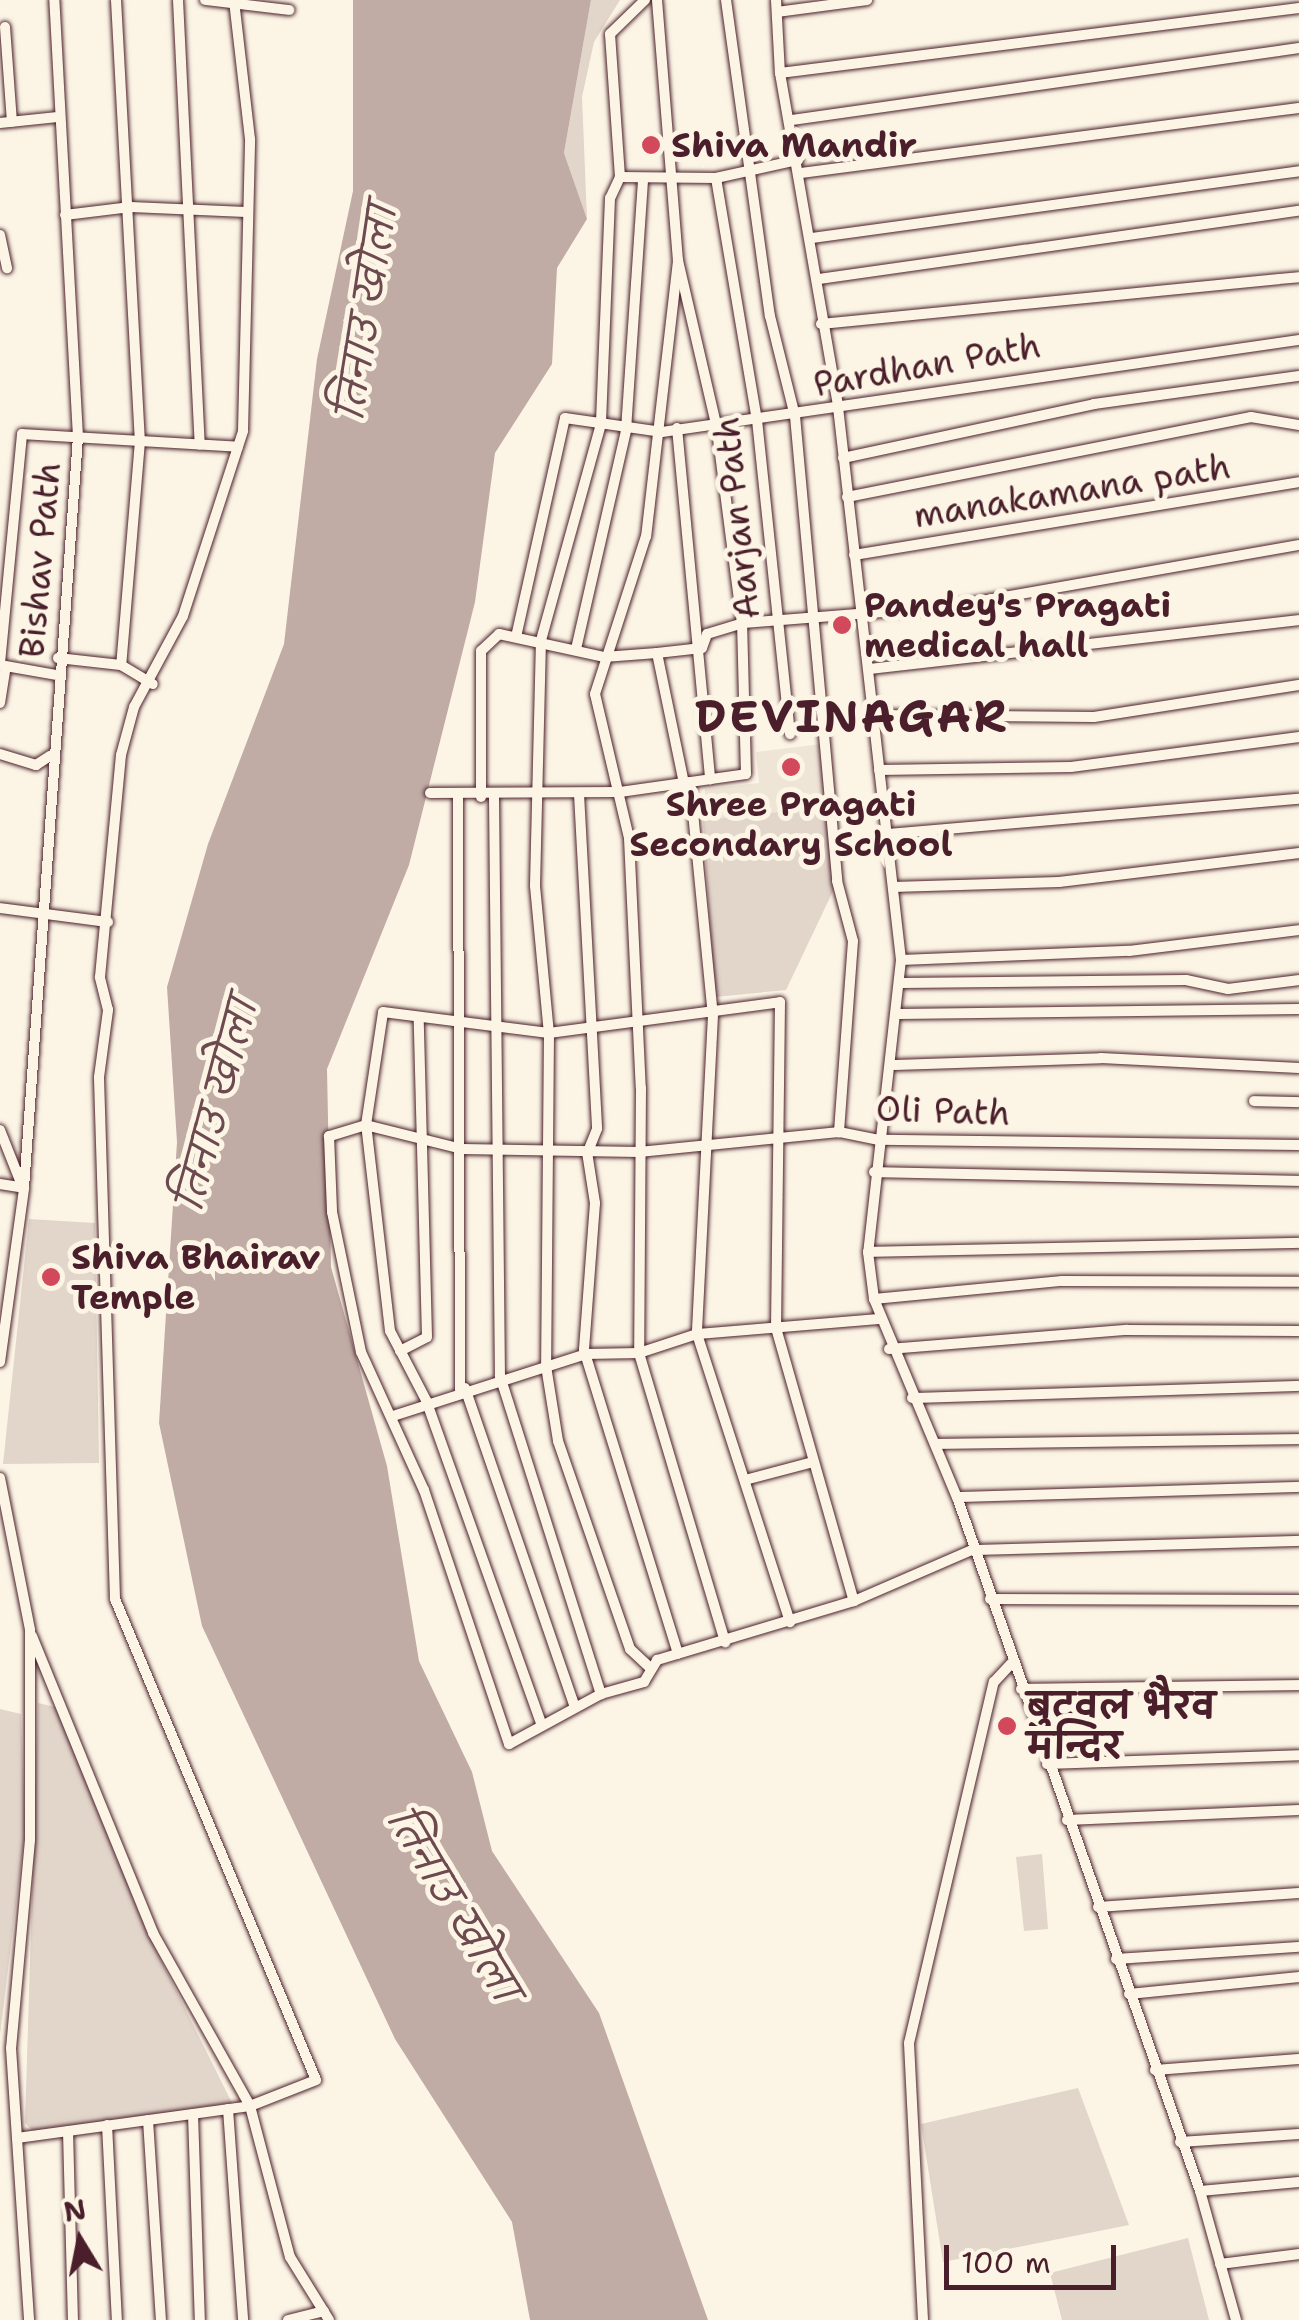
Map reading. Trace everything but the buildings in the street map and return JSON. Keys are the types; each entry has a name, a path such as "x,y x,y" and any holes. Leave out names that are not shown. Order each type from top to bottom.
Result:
{"street":[{"name":"Bishav Path","path":"0,1362 24,1188 58,658 78,437 54,0"},
{"path":"116,0 131,207 140,441 121,665"},
{"path":"178,0 200,444"},
{"path":"205,0 289,10"},
{"path":"645,0 610,34 620,177 610,198 601,424 541,640 535,886 548,1033 542,1150 546,1366 558,1441 630,1649 649,1667"},
{"path":"658,0 678,180 678,260 662,432 646,536 604,656 595,694 620,792 638,1021 639,1353 725,1642"},
{"path":"726,0 753,170 770,316 795,416 817,616 838,880 853,941 839,1132"},
{"path":"867,0 777,6 780,73 792,120 819,278 821,324 838,407 902,982 895,1065 874,1172 868,1252 874,1299 889,1349 937,1444 958,1497 972,1550 1200,2191 1236,2320"},
{"path":"16,2138 250,2106 316,2080 115,1599 100,1077 108,922 121,755 134,707 152,684 238,446 246,74 232,4"},
{"path":"780,73 1299,8"},
{"path":"5,27 6,122 58,117"},
{"path":"792,120 1299,48"},
{"path":"801,174 1299,108"},
{"path":"620,177 716,178 798,160"},
{"path":"812,238 1299,171"},
{"name":"Aarjan Path","path":"716,178 757,420 790,734"},
{"path":"576,649 626,430 643,180"},
{"path":"66,216 131,207 246,212"},
{"path":"819,278 1299,212"},
{"path":"0,235 7,268"},
{"path":"430,793 494,797 620,792 746,774 742,623 716,424 678,260"},
{"path":"821,324 1299,278"},
{"name":"Pardhan Path","path":"516,636 565,418 626,430 662,432 795,416 1299,340"},
{"path":"843,458 1094,404 1299,376"},
{"path":"848,497 1251,417 1299,426"},
{"path":"677,428 702,648 710,779"},
{"path":"0,703 4,569 22,434 238,446"},
{"name":"manakamana path","path":"854,555 1299,482"},
{"path":"0,488 17,489"},
{"path":"702,648 706,634 742,623 947,607 1299,545"},
{"path":"870,669 1299,620"},
{"path":"480,797 481,652 498,634 604,656 702,648"},
{"path":"657,653 687,783 712,1015 710,1151 697,1334 790,1622"},
{"path":"58,658 121,665 152,684"},
{"path":"2,664 57,676"},
{"path":"874,715 1094,717 1299,686"},
{"path":"880,770 1071,767 1299,737"},
{"path":"0,754 36,765 52,750"},
{"path":"579,794 594,1026 596,1144 587,1152 595,1203 586,1354 678,1654"},
{"path":"458,796 456,1022 462,1149 453,1318 462,1389 575,1707"},
{"path":"494,797 504,1150 500,1376 601,1694"},
{"path":"888,834 1299,799"},
{"path":"893,887 1059,882 1299,853"},
{"path":"0,908 108,922"},
{"path":"900,960 1129,951 1299,930"},
{"path":"902,982 1186,980 1228,990 1299,980"},
{"path":"541,1724 428,1402 390,1331 366,1125 380,1017 548,1033 712,1015 740,1003 780,1002 776,1328 854,1601"},
{"path":"898,1014 1299,1009"},
{"path":"400,1351 427,1336 419,1021"},
{"path":"895,1065 1100,1058 1299,1068"},
{"path":"1254,1101 1299,1102"},
{"path":"366,1125 330,1131 332,1212 361,1352 393,1416 505,1741 518,1744 541,1724 601,1694 644,1682 649,1667 678,1654 854,1601 972,1550 1299,1541"},
{"name":"Oli Path","path":"366,1125 462,1149 587,1152 710,1151 839,1132 879,1140 1299,1145"},
{"path":"0,1130 24,1188"},
{"path":"874,1172 1299,1181"},
{"path":"0,1184 24,1188"},
{"path":"868,1252 1299,1242"},
{"path":"874,1299 1062,1281 1299,1282"},
{"path":"393,1416 500,1376 586,1354 639,1353 697,1334 879,1319"},
{"path":"889,1349 1128,1330 1299,1331"},
{"path":"912,1398 1299,1386"},
{"path":"937,1444 1299,1440"},
{"path":"746,1480 813,1462"},
{"path":"0,1478 30,1630 153,1933 250,2106 290,2257 327,2315 288,2320"},
{"path":"958,1497 1299,1486"},
{"path":"990,1600 1299,1600"},
{"path":"29,2320 13,2175 16,2138 11,2048 30,1840 30,1630"},
{"path":"923,2320 909,2043 994,1682 1012,1663"},
{"path":"1022,1689 1299,1685"},
{"path":"1048,1764 1299,1755"},
{"path":"1067,1820 1299,1810"},
{"path":"1098,1906 1299,1893"},
{"path":"1116,1959 1299,1947"},
{"path":"1129,1994 1299,1976"},
{"path":"1155,2070 1299,2059"},
{"path":"228,2108 242,2320"},
{"path":"192,2114 200,2320"},
{"path":"148,2120 161,2320"},
{"path":"107,2126 116,2320"},
{"path":"68,2131 73,2320"},
{"path":"1180,2142 1299,2134"},
{"path":"0,2174 13,2175"},
{"path":"1200,2191 1299,2182"},
{"path":"1220,2264 1299,2254"}],"shaded area":[{"path":"591,0 620,0 594,42 582,97 587,219 564,153"},
{"name":"Shree Pragati Secondary School","path":"822,744 829,807 703,820 705,789 759,783 756,752"},
{"path":"827,807 834,889 786,990 715,997 703,820"},
{"path":"29,1219 95,1223 99,1463 3,1464"},
{"path":"38,1703 55,1707 79,1754 155,1948 232,2103 35,2133 25,2123"},
{"path":"0,1709 21,1714 25,1831 0,2035"},
{"path":"1042,1854 1048,1929 1024,1931 1016,1857"},
{"path":"1078,2088 1129,2225 943,2262 921,2124"},
{"path":"1188,2238 1209,2320 1062,2320 1050,2273"}],"water":[{"name":"तिनाउ खोला","path":"353,0 591,0 564,153 587,219 557,268 552,364 495,453 475,602 409,865 327,1069 331,1267 387,1466 419,1661 472,1772 492,1851 599,2013 708,2320 530,2320 512,2222 395,2039 202,1626 159,1423 177,1142 167,987 208,844 284,644 317,359 353,191"}],"place":[{"name":"Shiva Mandir","path":"651,145"},
{"name":"Pandey's Pragati medical hall","path":"842,625"},
{"name":"Shree Pragati Secondary School","path":"791,767"},
{"name":"Shiva Bhairav Temple","path":"51,1277"},
{"name":"बुटवल भैरव मन्दिर","path":"1007,1726"}],"district":[{"name":"DEVINAGAR","path":"852,717"}]}
